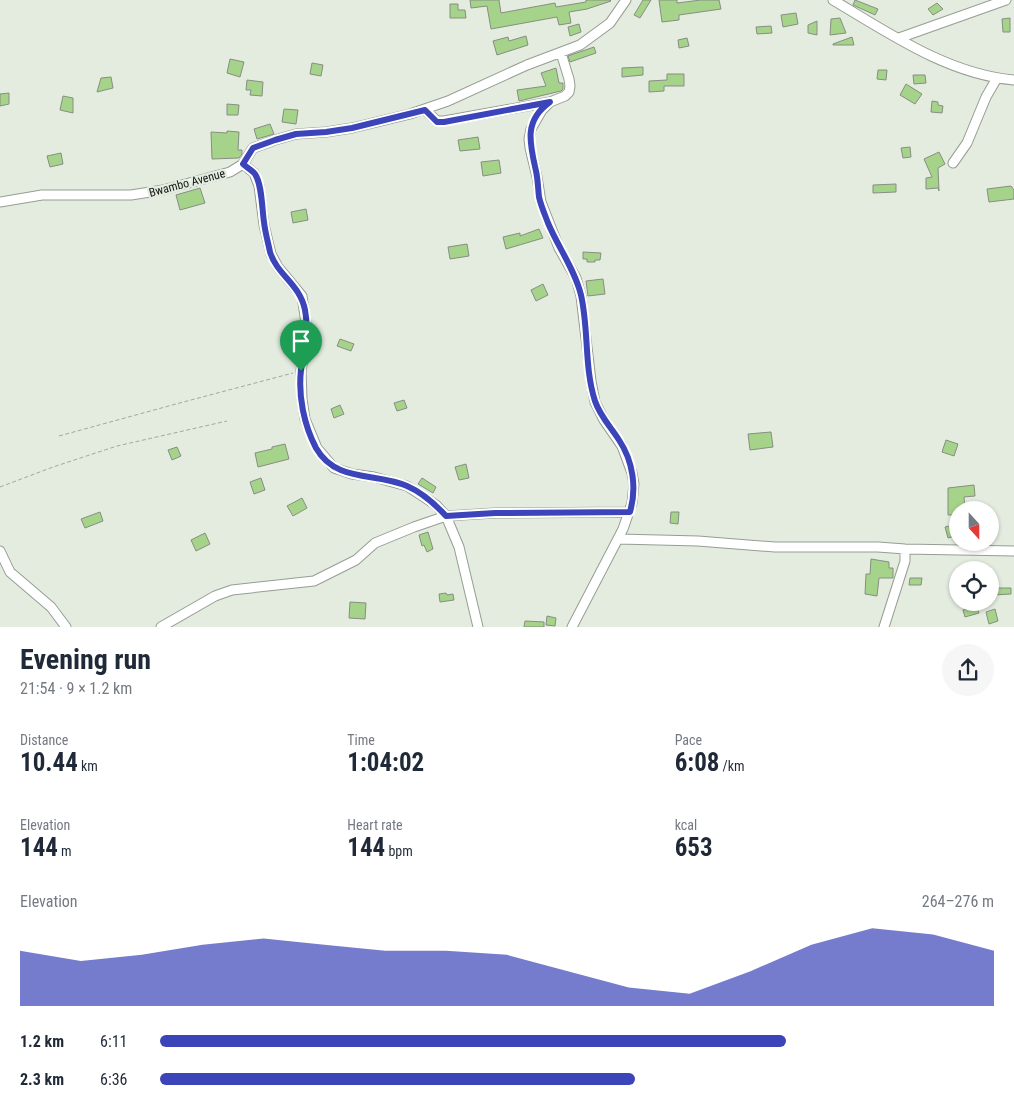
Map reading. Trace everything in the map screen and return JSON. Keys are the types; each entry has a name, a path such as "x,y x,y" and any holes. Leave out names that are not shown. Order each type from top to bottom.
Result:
{"street":[{"name":"Bwambo Avenue","path":"0,202 42,195 145,194 230,172 243,164 253,148 275,140 296,134 352,128 425,110 580,45 610,23 626,0"},
{"path":"833,0 946,63 997,78 1014,80"},
{"path":"899,38 1006,0"},
{"path":"425,110 437,122 444,122 550,102 565,96 570,86 568,70 561,53"},
{"path":"953,163 967,143 986,97 997,78"},
{"path":"550,102 536,118 529,139 538,177 539,196 548,222 576,278 584,312 590,381 595,402 604,420 622,446 632,473 634,496 619,539 572,627"},
{"path":"243,164 254,173 259,186 264,225 271,254 278,267 302,296 307,330 301,371 302,398 305,419 316,448 334,468 352,474 374,477 407,486 436,505 446,516 459,547 478,627"},
{"path":"161,627 214,596 232,590 314,581 356,560 375,543 414,526 446,516 495,513 630,512"},
{"path":"619,539 698,541 776,547 1014,550"},
{"path":"884,627 905,561 905,549"},
{"path":"0,551 10,572 51,607 66,627"}],"path":[{"path":"59,436 301,371"},
{"path":"0,487 53,466 117,446 227,421"}],"building":[{"path":"470,0 499,0 501,13 555,3 556,7 586,2 586,0 611,1 587,9 569,12 571,23 559,25 557,17 491,29 487,6 471,8"},
{"path":"643,0 651,0 640,18 634,15"},
{"path":"659,0 677,0 677,3 719,0 721,9 679,15 679,20 662,22"},
{"path":"855,0 878,9 875,15 853,5"},
{"path":"937,3 943,9 933,15 928,9"},
{"path":"450,4 458,4 458,10 465,10 466,18 450,18"},
{"path":"796,13 798,24 783,27 781,15"},
{"path":"840,18 846,33 830,35 831,19"},
{"path":"1010,18 1010,32 1003,32 1002,19"},
{"path":"817,21 817,35 808,33 808,25"},
{"path":"579,24 581,32 570,36 568,27"},
{"path":"771,26 772,33 757,34 756,27"},
{"path":"526,36 528,45 497,55 493,41 508,37 509,41"},
{"path":"852,37 854,45 833,45 833,44"},
{"path":"687,38 689,46 679,48 678,40"},
{"path":"594,47 596,53 570,62 568,56"},
{"path":"230,59 244,62 240,77 227,73"},
{"path":"312,63 323,65 321,76 310,74"},
{"path":"643,67 643,75 622,77 622,68"},
{"path":"556,68 559,83 563,83 561,91 519,101 517,90 546,86 541,73"},
{"path":"878,70 887,70 886,80 877,79"},
{"path":"667,74 684,74 684,86 664,86 664,91 649,92 649,81 667,80"},
{"path":"913,75 925,75 926,83 914,84"},
{"path":"111,77 113,88 97,92 101,78"},
{"path":"247,80 263,82 262,96 250,95 251,90 246,90"},
{"path":"906,84 922,94 915,104 900,95"},
{"path":"9,93 9,104 0,106 0,94"},
{"path":"63,96 73,98 73,113 60,110"},
{"path":"932,101 938,102 938,105 943,106 942,113 931,112"},
{"path":"227,104 239,105 238,115 227,115"},
{"path":"284,109 298,110 296,124 282,122"},
{"path":"270,124 274,134 257,139 254,129"},
{"path":"227,131 239,132 238,150 242,150 242,154 239,158 212,159 211,132 227,133"},
{"path":"478,137 480,149 460,151 458,140"},
{"path":"910,147 911,157 903,158 901,148"},
{"path":"939,152 945,164 938,168 939,191 938,188 926,189 926,178 932,177 924,159"},
{"path":"61,153 63,164 50,167 47,156"},
{"path":"499,160 501,173 483,176 481,162"},
{"path":"896,184 896,192 873,193 873,185"},
{"path":"1011,186 1014,190 1014,199 989,202 987,189"},
{"path":"200,188 205,203 180,210 176,195"},
{"path":"306,209 308,220 293,223 291,212"},
{"path":"539,229 543,238 506,249 503,237 520,233 520,236"},
{"path":"467,244 469,256 450,259 448,247"},
{"path":"583,252 601,253 600,260 587,262 587,259 583,259"},
{"path":"603,279 605,294 588,296 586,281"},
{"path":"543,284 548,295 536,301 531,290"},
{"path":"340,339 354,344 351,351 337,346"},
{"path":"404,400 407,408 397,411 394,403"},
{"path":"340,405 344,414 334,418 331,409"},
{"path":"771,432 773,447 750,450 748,434"},
{"path":"946,440 958,444 954,456 942,452"},
{"path":"285,444 289,459 258,467 255,453"},
{"path":"177,447 181,456 172,460 168,450"},
{"path":"466,464 469,478 459,480 455,467"},
{"path":"261,478 265,490 254,494 250,482"},
{"path":"422,478 436,487 433,493 418,484"},
{"path":"974,485 975,496 964,497 964,501 949,501 948,515 948,488"},
{"path":"302,498 307,508 293,516 287,506"},
{"path":"100,512 103,521 85,528 81,519"},
{"path":"671,512 679,512 678,524 670,523"},
{"path":"949,526 949,538 948,538 945,527"},
{"path":"428,532 433,549 427,552 424,545 422,546 419,535"},
{"path":"205,533 210,544 196,551 191,540"},
{"path":"871,559 889,562 889,568 893,568 893,578 879,578 877,596 865,594 866,574 870,574"},
{"path":"910,578 922,578 921,585 909,585"},
{"path":"999,588 1011,588 1011,594 999,595"},
{"path":"446,593 447,595 453,594 454,600 440,602 439,594"},
{"path":"350,602 366,603 365,619 349,618"},
{"path":"963,611 978,611 979,613 965,617"},
{"path":"996,611 998,621 989,624 986,612"},
{"path":"547,616 556,618 555,626 546,625"},
{"path":"525,621 544,622 544,627 524,627"}],"route":[{"path":"550,102 536,118 529,139 538,177 539,196 559,248 576,278 584,312 590,381 595,402 604,420 619,440 632,473 634,496 630,512 495,513 446,516 436,505 419,492 407,486 374,477 352,474 334,468 316,448 305,419 301,371 307,330 302,296 278,267 271,254 264,225 259,186 254,173 243,164 253,148 296,134 352,128 425,110 437,122 444,122 550,102"}]}
